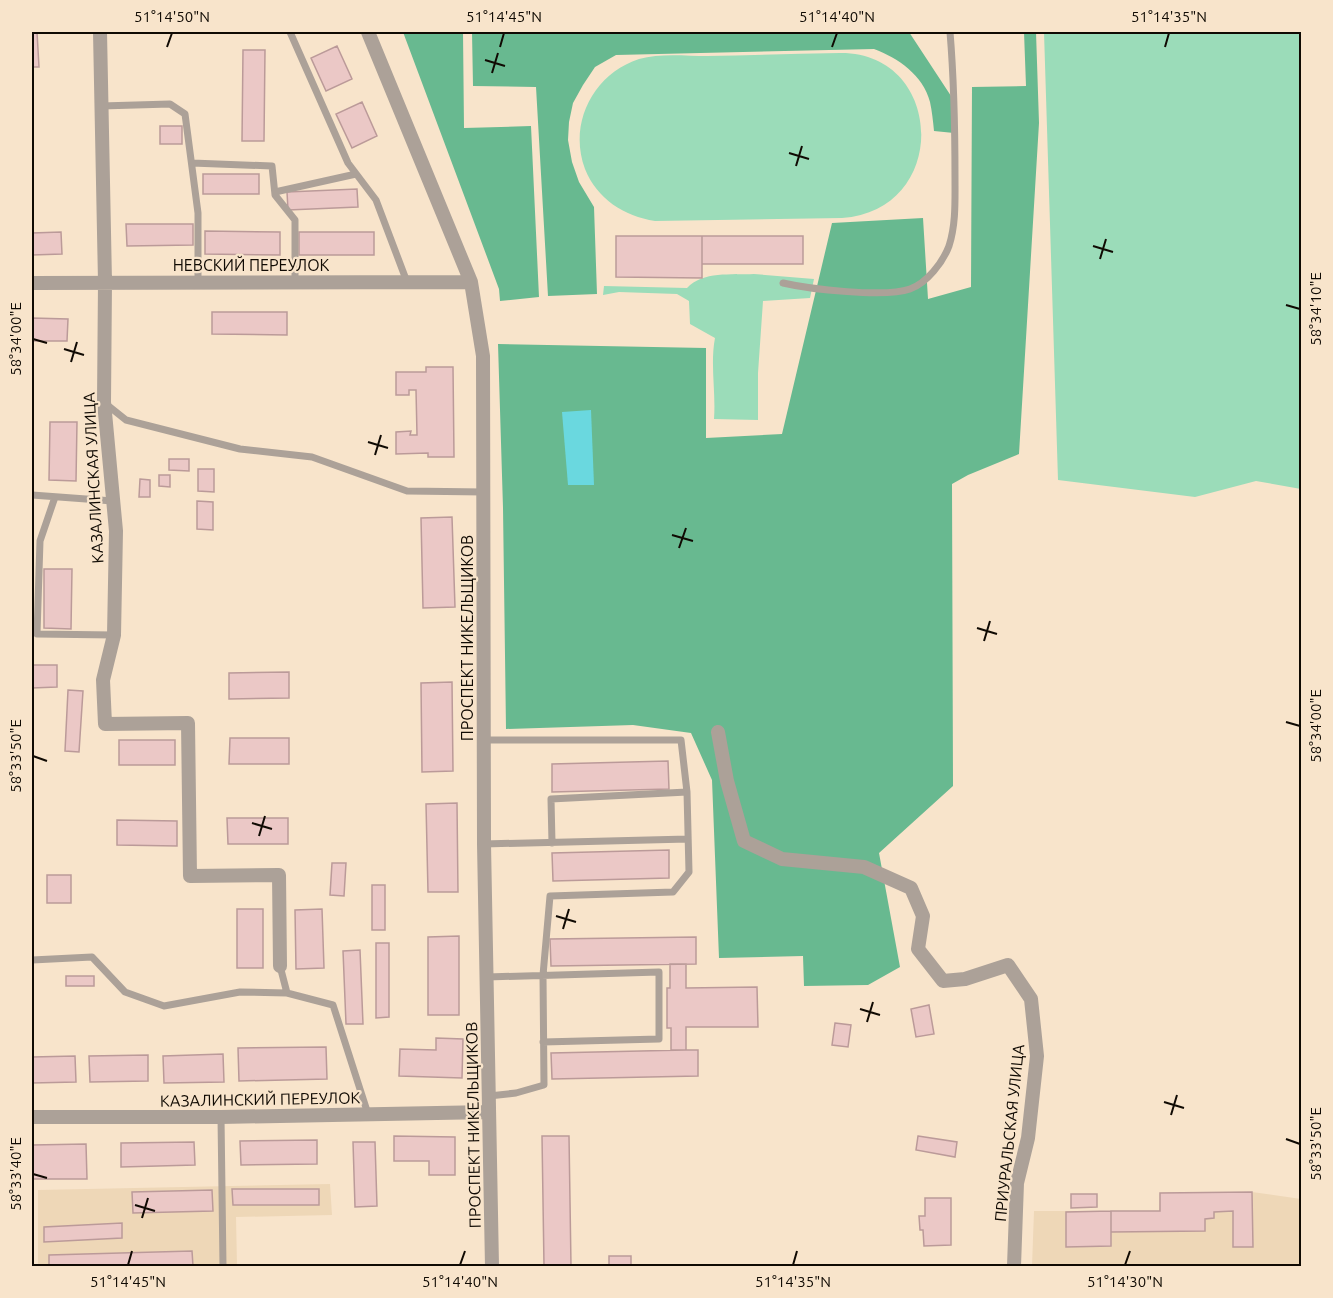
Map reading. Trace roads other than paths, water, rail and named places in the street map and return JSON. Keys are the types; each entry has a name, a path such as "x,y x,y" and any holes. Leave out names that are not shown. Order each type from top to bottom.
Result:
{"street":[{"name":"КАЗАЛИНСКАЯ УЛИЦА","path":"100,32 105,282 104,402 116,531 114,635 104,680 105,724 188,723 190,876 279,875 280,966"},
{"name":"ПРОСПЕКТ НИКЕЛЬЩИКОВ","path":"368,32 471,282 483,356 484,844 492,1266"},
{"name":"НЕВСКИЙ ПЕРЕУЛОК","path":"32,283 471,282"},
{"name":"ПРИУРАЛЬСКАЯ УЛИЦА","path":"718,732 744,841 782,859 864,867 911,888 923,916 918,949 943,981 965,979 1008,965 1032,999 1037,1056 1028,1138 1017,1183 1014,1266"},
{"name":"КАЗАЛИНСКИЙ ПЕРЕУЛОК","path":"32,1117 221,1117 489,1112"}],"lane":[{"path":"290,32 348,163 376,200 407,282"},
{"path":"783,283 803,287 882,292 910,289 932,273 948,249 954,225 954,125 950,32"},
{"path":"101,106 170,104 185,114 198,213 198,282"},
{"path":"192,163 272,166 275,195 295,220 295,282"},
{"path":"275,192 356,174"},
{"path":"104,402 126,420 240,449 312,457 407,491 484,492"},
{"path":"32,495 113,501"},
{"path":"55,497 40,541 37,634 114,635"},
{"path":"484,740 681,740 687,792 689,872 673,892 550,896 543,975 544,1085 516,1093 489,1096"},
{"path":"552,843 551,799 687,792"},
{"path":"484,844 688,838"},
{"path":"32,960 92,957 125,992 164,1006 240,992 287,993 333,1005 368,1114"},
{"path":"280,966 287,993"},
{"path":"487,977 659,972 659,1039 543,1042"},
{"path":"221,1117 223,1266"}],"water":[{"path":"591,410 594,485 568,485 562,412"}]}
